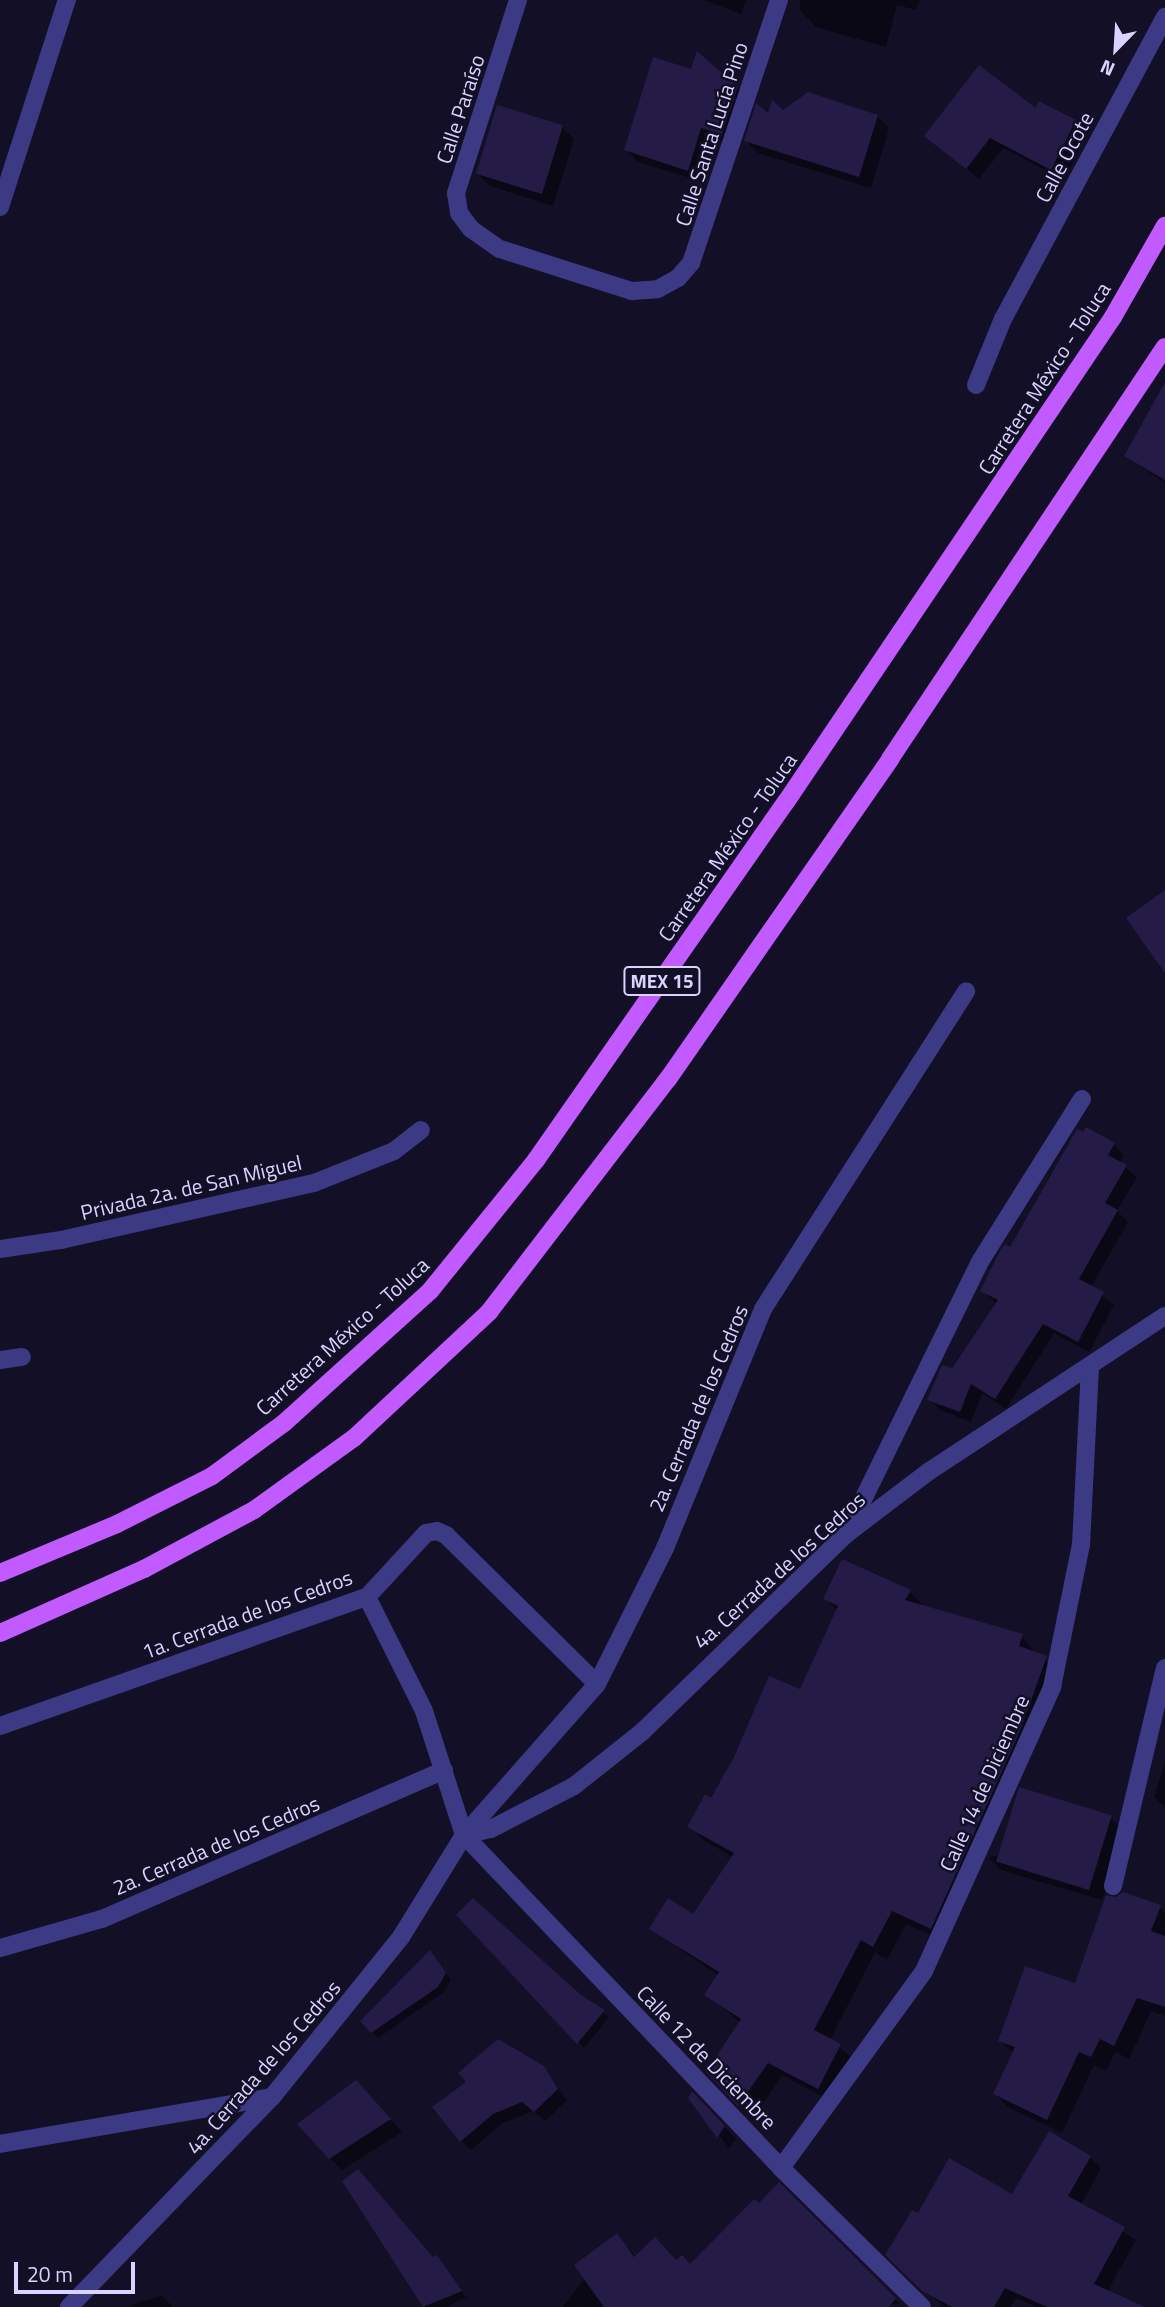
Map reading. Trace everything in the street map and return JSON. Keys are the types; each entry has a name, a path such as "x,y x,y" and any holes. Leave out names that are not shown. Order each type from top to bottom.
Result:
{"main road":[{"name":"Carretera México - Toluca","path":"0,1573 117,1524 212,1476 284,1423 430,1291 536,1160 786,802 1113,317 1165,226"},
{"name":"MEX 15","path":"0,1633 144,1569 254,1510 354,1438 489,1311 668,1079 1165,346"}],"street":[{"path":"0,206 67,0"},
{"name":"Calle Paraíso","path":"518,0 456,193 459,213 471,229 500,249 632,291 659,289 678,278"},
{"name":"Calle Santa Lucía Pino","path":"678,278 701,240 779,0"},
{"name":"Calle Ocote","path":"976,385 1003,319 1165,17"},
{"name":"2a. Cerrada de los Cedros","path":"464,1835 597,1684 665,1548 763,1309 966,990"},
{"path":"845,1535 981,1260 1082,1099"},
{"name":"Privada 2a. de San Miguel","path":"0,1249 61,1240 314,1183 394,1151 421,1130"},
{"name":"4a. Cerrada de los Cedros","path":"69,2307 272,2097 401,1937 464,1835 491,1829 573,1786 632,1740 845,1535 928,1472 1165,1316"},
{"path":"0,1360 22,1357"},
{"name":"Calle 14 de Diciembre","path":"781,2168 924,1971 1052,1687 1082,1545 1090,1366"},
{"name":"1a. Cerrada de los Cedros","path":"0,1726 367,1597 426,1533 436,1531 446,1535 597,1684"},
{"path":"367,1597 425,1711 464,1835"},
{"path":"1113,1886 1165,1668"},
{"name":"2a. Cerrada de los Cedros","path":"0,1948 103,1919 444,1770"},
{"name":"Calle 12 de Diciembre","path":"464,1835 781,2168 922,2307"},
{"path":"0,2144 272,2097"}],"building":[{"path":"697,51 738,87 722,134 701,128 688,171 624,150 653,57 691,69"},
{"path":"979,65 1036,108 1039,101 1076,120 1051,170 990,138 966,169 924,136"},
{"path":"808,92 878,115 859,177 744,141 756,103 768,113 772,100 783,110"},
{"path":"497,105 563,125 542,194 476,174"},
{"path":"1165,382 1165,480 1124,456"},
{"path":"1165,890 1165,973 1126,918"},
{"path":"1086,1127 1115,1143 1108,1155 1127,1165 1105,1203 1118,1210 1079,1279 1104,1292 1078,1342 1043,1324 995,1399 971,1384 960,1412 927,1400 942,1365 952,1368 998,1300 980,1291 1001,1249 1005,1244 1010,1247 1077,1129 1083,1132"},
{"path":"842,1559 911,1590 905,1600 1023,1634 1019,1646 1047,1656 1020,1731 931,1929 892,1911 873,1947 861,1940 814,2030 841,2044 818,2089 768,2063 738,2106 706,2072 741,2019 704,1995 719,1972 649,1929 668,1898 693,1914 734,1853 687,1827 705,1794 711,1798 734,1757 769,1676 800,1689 838,1606 823,1599"},
{"path":"1019,1787 1112,1815 1089,1890 996,1862"},
{"path":"1123,1892 1161,1905 1151,1931 1165,1936 1165,2007 1137,1998 1114,2046 1100,2039 1091,2057 1079,2052 1047,2120 993,2094 1015,2047 998,2041 1025,1966 1075,1983 1106,1895 1116,1897"},
{"path":"473,1898 581,1995 605,2010 577,2044 456,1915"},
{"path":"430,1950 446,1973 438,1987 371,2033 360,2021"},
{"path":"498,2039 544,2066 558,2089 534,2112 522,2102 493,2114 460,2142 432,2107 466,2082 458,2073"},
{"path":"356,2080 391,2119 329,2159 297,2124"},
{"path":"692,2091 725,2126 717,2138 688,2098"},
{"path":"1049,2131 1091,2156 1068,2196 1125,2227 1094,2284 1145,2307 1047,2307 1005,2288 994,2307 952,2307 922,2291 885,2255 912,2210 918,2213 949,2158 1012,2194"},
{"path":"358,2169 433,2257 437,2255 462,2291 423,2307 342,2181"},
{"path":"779,2182 896,2298 889,2307 604,2307 574,2265 617,2233 634,2257 655,2237 676,2260 682,2255 690,2264 754,2199 759,2203"}]}
